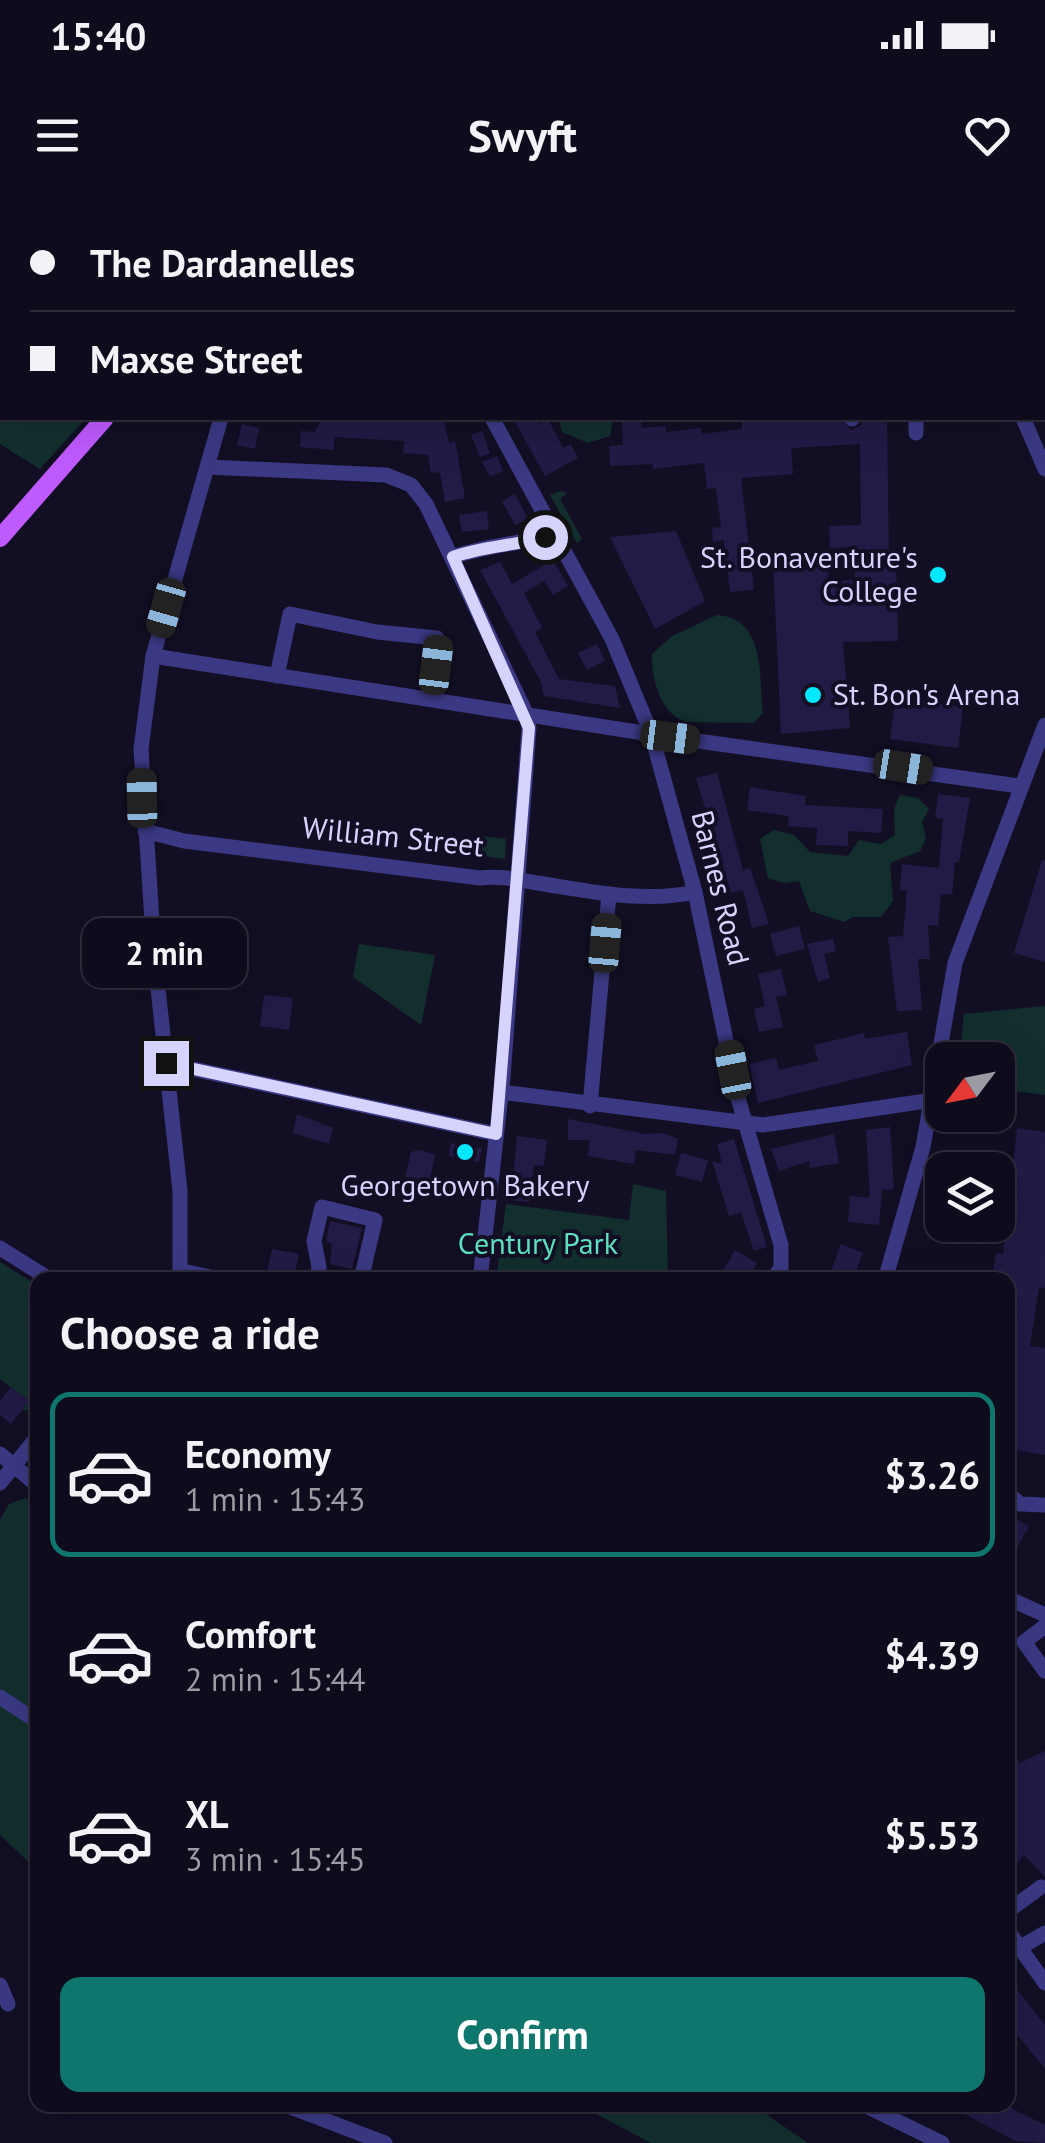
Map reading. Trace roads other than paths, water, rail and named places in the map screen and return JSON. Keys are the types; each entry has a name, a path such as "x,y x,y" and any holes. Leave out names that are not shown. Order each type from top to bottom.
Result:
{"main road":[{"path":"0,538 103,420"}],"street":[{"path":"181,1272 180,1191 145,831 141,749 153,656 221,420"},
{"name":"Barnes Road","path":"493,420 612,639 651,734 696,892 746,1124 781,1245 783,1260 779,1272"},
{"path":"1024,420 1045,469"},
{"path":"208,467 368,474 400,478 411,485 453,557 526,713 529,728 501,1092 481,1272"},
{"path":"453,557 555,534"},
{"path":"276,676 290,614 377,632 437,638 432,697"},
{"path":"153,656 651,734 1019,786"},
{"path":"942,1042 956,963 1045,725"},
{"name":"William Street","path":"145,831 184,841 518,879 610,894 671,897 696,892"},
{"path":"590,1106 610,894"},
{"path":"166,1063 496,1134"},
{"path":"501,1092 746,1124 925,1101"},
{"path":"888,1272 925,1132"},
{"path":"318,1272 314,1241 322,1208 375,1220 363,1272"},
{"path":"0,1248 38,1272"},
{"path":"0,1483 6,1459 30,1442"},
{"path":"6,1459 30,1479"},
{"path":"1015,1499 1020,1504 1045,1505"},
{"path":"1015,1601 1045,1615"},
{"path":"1045,1626 1024,1642 1045,1671"},
{"path":"0,1697 30,1717"},
{"path":"1015,1907 1041,1887"},
{"path":"1020,1948 1045,1933"},
{"path":"1015,1941 1045,1983"},
{"path":"0,1984 8,2004"},
{"path":"303,2112 384,2143"},
{"path":"878,2112 942,2143"}],"place":[{"name":"St. Bonaventure's College","path":"938,575"},
{"name":"St. Bon's Arena","path":"813,695"},
{"name":"Georgetown Bakery","path":"465,1152"}],"park label":[{"name":"Century Park","path":"538,1244"}]}
